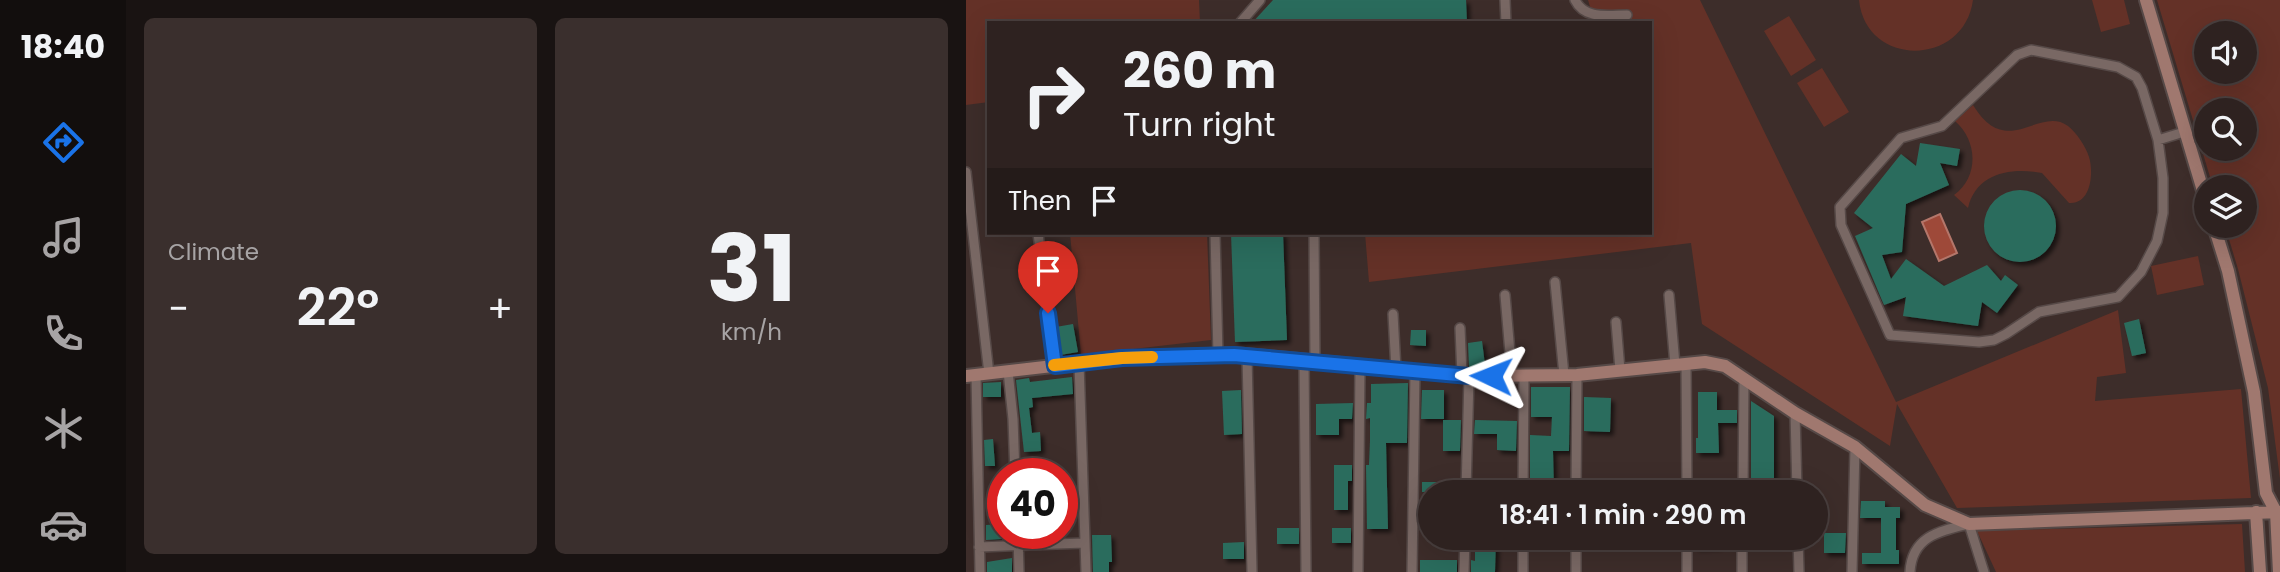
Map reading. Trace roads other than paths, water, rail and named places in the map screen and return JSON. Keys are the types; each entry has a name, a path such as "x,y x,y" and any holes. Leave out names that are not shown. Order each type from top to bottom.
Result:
{"street":[{"path":"1242,21 1260,0"},
{"path":"1505,0 1506,21"},
{"path":"1575,0 1579,8 1592,14 1628,15"},
{"path":"2146,0 2198,175"},
{"path":"2031,50 2118,67 2136,76 2157,137 2164,193 2157,241 2141,272 2118,297 2039,312 1994,340 1979,342 1890,335 1841,225 1840,207 1901,138 1942,125 2017,55 2031,50"},
{"path":"2157,137 2183,129"},
{"path":"966,172 977,375 980,572"},
{"path":"1038,235 1055,366"},
{"path":"1215,235 1218,355"},
{"path":"1306,572 1314,235"},
{"path":"2218,238 2228,271 2254,392 2266,493 2278,512 2279,572"},
{"path":"1555,282 1570,375 1575,480"},
{"path":"1505,295 1518,376 1523,480"},
{"path":"1669,295 1681,364 1686,480"},
{"path":"1394,314 1396,370"},
{"path":"1616,322 1620,370"},
{"path":"1460,328 1466,376 1466,480"},
{"path":"977,375 1122,358 1218,355 1466,376 1570,375 1705,362 1725,366 1795,413 1855,447 1925,505 1969,524 1984,572"},
{"path":"1247,356 1252,572"},
{"path":"1079,363 1086,572"},
{"path":"1358,572 1360,366"},
{"path":"1008,371 1014,458"},
{"path":"1412,572 1415,371"},
{"path":"1743,480 1744,378"},
{"path":"1795,413 1797,480"},
{"path":"1852,572 1855,447"},
{"path":"2260,572 2256,512 2266,493"},
{"path":"1910,572 1911,559 1927,537 1942,530 1969,524 2278,512"},
{"path":"1078,543 1084,543"},
{"path":"979,547 987,547"},
{"path":"1018,549 1019,572"},
{"path":"1464,572 1465,550"},
{"path":"1523,550 1523,572"},
{"path":"1576,550 1576,572"},
{"path":"1687,550 1687,572"},
{"path":"1798,550 1799,572"}]}
